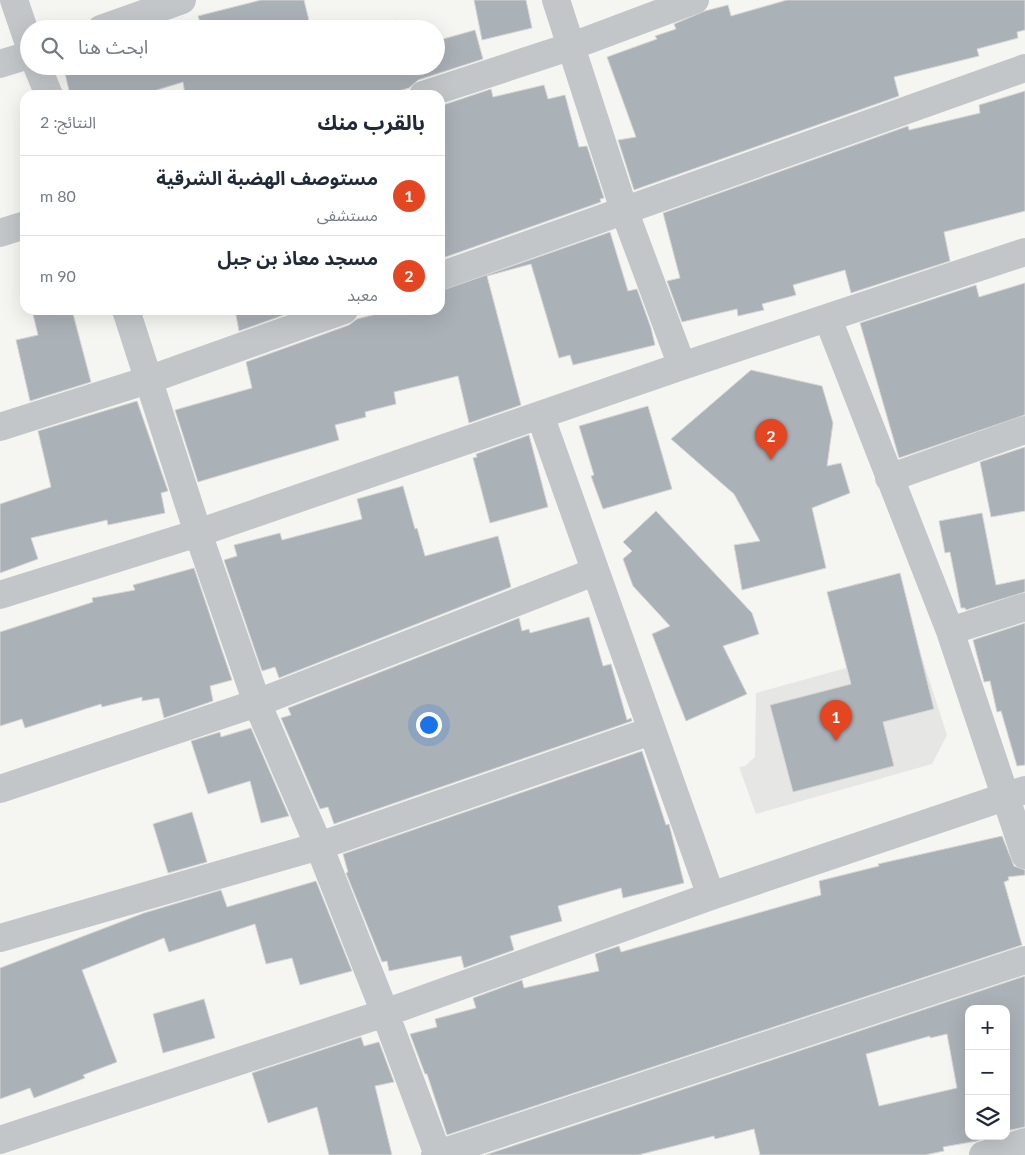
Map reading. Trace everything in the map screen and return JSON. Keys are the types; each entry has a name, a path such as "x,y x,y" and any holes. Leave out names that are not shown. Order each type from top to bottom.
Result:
{"street":[{"path":"14,0 21,20"},
{"path":"126,20 182,0"},
{"path":"556,0 624,210 682,366"},
{"path":"438,90 572,46 695,0"},
{"path":"0,64 20,57"},
{"path":"445,274 1025,68"},
{"path":"41,75 47,90"},
{"path":"0,233 20,227"},
{"path":"0,595 198,533 682,366 1025,252"},
{"path":"128,315 198,533 257,703 319,846 385,1013 437,1155 1025,960"},
{"path":"0,427 148,380 330,315"},
{"path":"828,319 889,478 1016,794 1025,855"},
{"path":"540,415 594,572 711,896"},
{"path":"889,478 1025,430"},
{"path":"0,789 257,703 594,572"},
{"path":"950,632 1025,607"},
{"path":"0,938 319,846 651,731"},
{"path":"0,1140 385,1013 711,896 1016,794"},
{"path":"983,1155 1025,1142"}],"shaded area":[{"path":"919,648 947,735 932,764 756,814 739,767 745,766 755,757 756,693"}],"building":[{"path":"261,0 304,0 309,20 199,20 198,16"},
{"path":"474,0 526,0 532,28 482,40"},
{"path":"787,0 1025,0 1025,30 1017,32 1018,38 977,49 979,56 894,77 899,96 634,190 618,140 636,137 607,57 657,39 655,36 676,29 674,24 705,11 728,5 731,16"},
{"path":"475,30 483,59 445,71 445,38"},
{"path":"65,75 433,75 418,80 409,88 402,90 184,90 183,82 157,90 69,90"},
{"path":"544,85 548,99 565,95 579,147 587,146 604,198 600,199 601,202 445,257 445,104 491,89 493,97"},
{"path":"1025,91 1025,211 944,232 950,261 851,293 845,270 793,285 796,295 762,304 764,310 738,316 737,309 682,322 667,281 680,278 663,213 908,126 909,130 980,113 979,105"},
{"path":"610,232 628,291 637,289 655,345 573,365 570,355 559,358 531,264 487,276 521,405 469,423 458,376 394,392 396,404 365,412 366,417 335,425 339,440 198,482 175,410 252,388 246,362 349,325 357,319 373,315 445,315 445,289"},
{"path":"1025,283 1025,415 899,458 860,323 976,285 979,297"},
{"path":"33,315 73,315 91,382 30,401 16,340 38,335"},
{"path":"236,315 284,315 239,331"},
{"path":"751,370 822,386 833,423 827,466 841,463 850,493 812,508 826,568 742,590 734,545 760,541 734,494 671,439"},
{"path":"137,401 168,491 161,493 165,513 108,525 107,520 31,538 38,559 0,573 0,504 51,487 38,431"},
{"path":"648,406 672,489 603,509 591,476 594,475 579,426"},
{"path":"529,435 548,507 490,523 473,458 477,457 476,454"},
{"path":"1025,447 1025,511 991,517 980,462"},
{"path":"403,486 425,556 498,536 511,587 279,678 275,667 262,671 224,560 237,556 234,545 280,533 282,540 362,519 357,499"},
{"path":"656,511 752,613 759,634 723,646 747,694 686,721 652,634 670,626 633,586 623,559 632,551 623,542"},
{"path":"982,513 996,585 1025,579 1025,592 966,610 961,608 950,552 945,553 939,521"},
{"path":"194,568 232,680 210,686 213,701 164,718 159,698 142,701 142,697 102,707 101,704 25,728 22,719 0,726 0,632 93,602 92,598 135,590 133,585"},
{"path":"900,573 934,709 883,722 894,766 793,792 770,705 851,684 827,592"},
{"path":"589,617 603,666 611,664 627,720 631,718 632,721 334,824 328,807 320,809 281,718 291,715 288,708 519,618 522,631 529,629 530,633"},
{"path":"1025,623 1025,765 1017,766 1001,711 997,712 990,681 984,682 973,640"},
{"path":"251,728 289,816 261,823 250,781 208,794 191,741 220,732 221,737"},
{"path":"642,751 666,825 669,824 684,883 623,898 621,888 558,906 562,921 510,936 514,950 464,968 461,956 389,971 387,961 382,962 346,873 348,872 343,854"},
{"path":"192,812 207,862 168,873 153,824"},
{"path":"1002,836 1014,866 1025,870 1025,875 1008,877 1009,880 1004,882 1022,945 447,1135 427,1074 425,1074 410,1034 437,1027 435,1019 476,1008 473,998 522,980 524,988 599,971 595,954 619,946 621,952 821,895 819,881 879,866 878,864"},
{"path":"316,881 352,971 300,985 292,958 266,964 255,924 169,952 164,938 82,970 117,1062 83,1075 85,1078 34,1098 30,1088 0,1099 0,968 144,913 221,890 227,907"},
{"path":"1025,976 1025,1127 1010,1130 1010,1005 965,1005 965,1140 980,1140 943,1147 944,1151 925,1155 760,1155 754,1129 715,1139 714,1136 638,1155 485,1155","holes":["947,1034 957,1088 879,1106 866,1054 930,1036 930,1038"]},
{"path":"204,999 215,1038 163,1053 153,1014"},
{"path":"361,1037 364,1046 379,1042 394,1082 375,1086 392,1155 329,1155 317,1107 268,1123 252,1073"}],"place":[{"name":"مسجد معاذ بن جبل","path":"771,460"},
{"name":"مستوصف الهضبة الشرقية","path":"836,741"}]}
